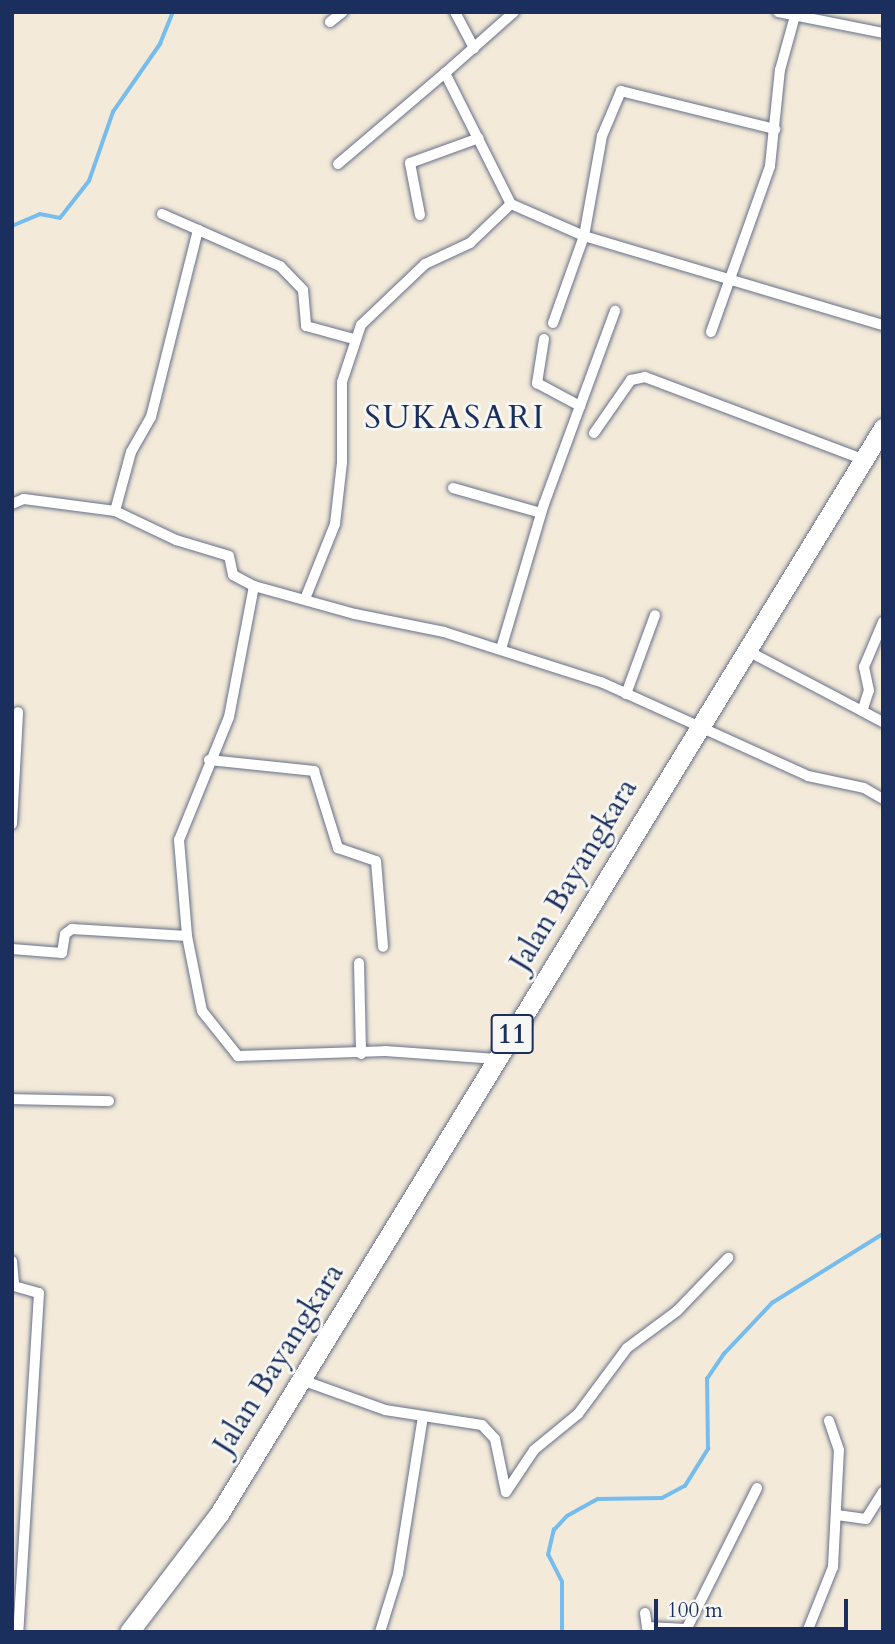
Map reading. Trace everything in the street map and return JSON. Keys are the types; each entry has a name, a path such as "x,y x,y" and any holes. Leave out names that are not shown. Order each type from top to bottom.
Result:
{"highway":[{"name":"Jalan Bayangkara","path":"129,1632 206,1534 498,1059 744,649 883,428"}],"street":[{"path":"330,22 343,12"},
{"path":"455,12 474,48"},
{"path":"338,164 514,12"},
{"path":"778,12 883,33"},
{"path":"711,332 770,166 780,70 795,16"},
{"path":"445,73 511,204 584,236 731,276 883,324"},
{"path":"553,323 584,236 602,136 621,90 775,129"},
{"path":"420,215 410,163 479,138"},
{"path":"305,598 335,524 342,463 342,382 354,339 361,325 390,294 436,257 476,238 511,204"},
{"path":"162,214 289,273 305,296 306,326 354,339"},
{"path":"115,511 131,452 151,417 198,230"},
{"path":"501,649 541,513 615,311"},
{"path":"544,339 537,383 580,406"},
{"path":"594,433 631,380 645,377 862,459"},
{"path":"453,488 541,513"},
{"path":"12,504 24,499 115,511 176,540 229,556 233,575 254,586 501,649 626,694 808,776 864,788 883,799"},
{"path":"254,586 229,717 209,760 179,840 187,936 202,1011 234,1053 361,1054 385,1051 498,1059"},
{"path":"626,694 655,615"},
{"path":"862,711 869,690 864,667 883,622"},
{"path":"744,649 883,722"},
{"path":"12,824 18,712"},
{"path":"209,760 314,771 338,848 376,862 383,947"},
{"path":"12,949 62,953 65,934 72,929 187,936"},
{"path":"359,962 361,1054"},
{"path":"12,1099 109,1101"},
{"path":"299,1379 385,1410 482,1425 491,1432 506,1492 534,1450 578,1414 627,1348 677,1311 728,1258"},
{"path":"12,1261 14,1286 39,1293 18,1632"},
{"path":"380,1632 398,1574 423,1416"},
{"path":"807,1632 833,1567 839,1450 829,1421"},
{"path":"645,1613 647,1627 686,1630 757,1488"},
{"path":"836,1516 866,1518 883,1492"}],"waterway":[{"path":"12,226 40,214 60,218 89,181 113,112 160,44 173,12"},
{"path":"562,1632 562,1582 548,1555 554,1530 567,1516 598,1499 662,1498 685,1486 708,1449 707,1379 724,1354 772,1303 883,1234"}],"district":[{"name":"SUKASARI","path":"455,418"}]}
